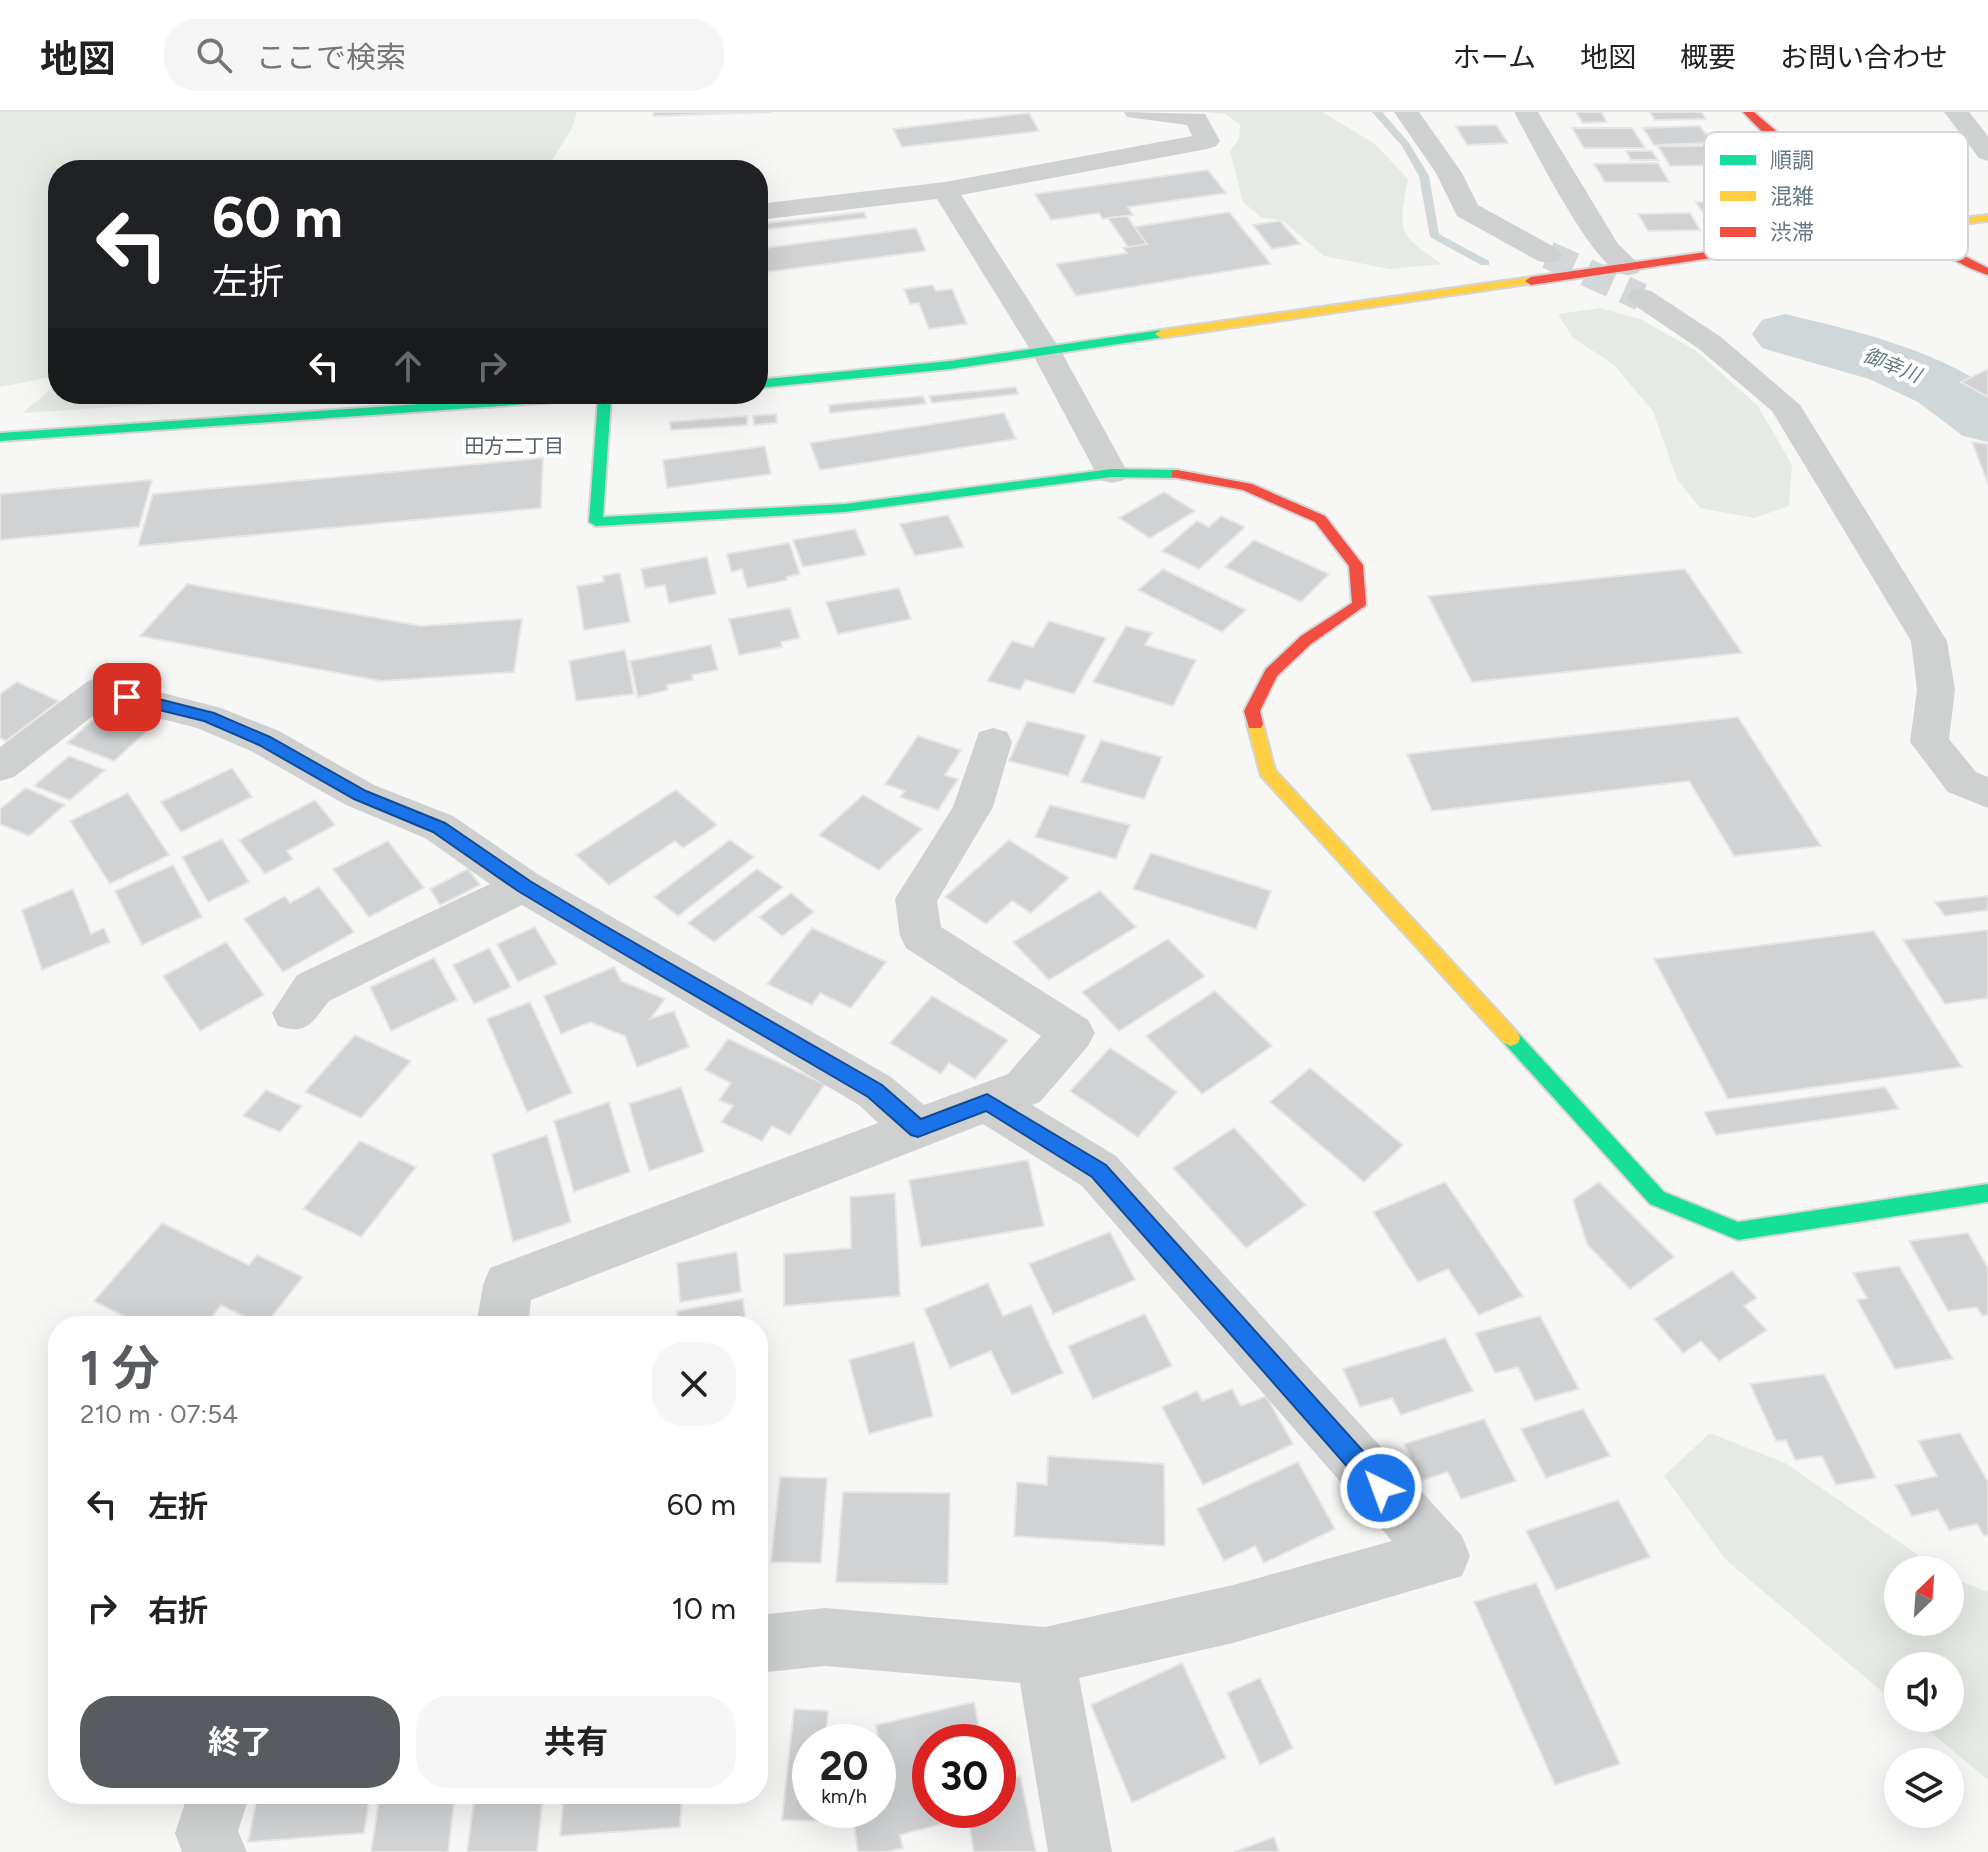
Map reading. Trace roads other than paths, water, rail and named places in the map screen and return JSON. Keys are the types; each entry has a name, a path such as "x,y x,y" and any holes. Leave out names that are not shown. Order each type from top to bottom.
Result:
{"street":[{"path":"768,211 945,190 1207,141 1196,119 1136,112"},
{"path":"1406,112 1449,173 1467,210 1548,255"},
{"path":"1526,112 1607,249 1634,282 1784,405 1929,641 1936,690 1929,742 1962,782 1988,793"},
{"path":"1748,112 1771,132"},
{"path":"1956,112 1988,153"},
{"path":"945,190 1046,351 1112,473"},
{"path":"1968,220 1988,218"},
{"path":"768,383 919,368 1634,282 1741,260"},
{"path":"1963,260 1988,272"},
{"path":"0,437 464,404"},
{"path":"604,404 596,522 845,508 1112,473 1180,474 1247,487 1320,519 1356,565 1359,605 1306,640 1271,673 1252,711 1267,772 1657,1198 1738,1231 1988,1193"},
{"path":"0,767 101,690 208,717 265,741 360,795 439,827 524,886 875,1091 918,1129"},
{"path":"503,1316 508,1285 1024,1088 1072,1033 921,936 916,899 973,814 987,778 993,742"},
{"path":"294,1013 313,988 524,886"},
{"path":"768,1643 825,1637 1045,1656 1233,1614 1442,1556 1099,1171 987,1102"},
{"path":"1045,1656 1080,1852"},
{"path":"215,1852 206,1833 216,1804"}],"waterway":[{"name":"御幸川","path":"1377,112 1406,145 1424,176 1434,235 1485,263"},
{"name":"御幸川","path":"1785,334 1866,355 1918,375 1966,403 1988,421"}],"tunnel":[{"path":"1548,255 1641,297"}],"district":[{"name":"田方二丁目","path":"514,446"}]}
